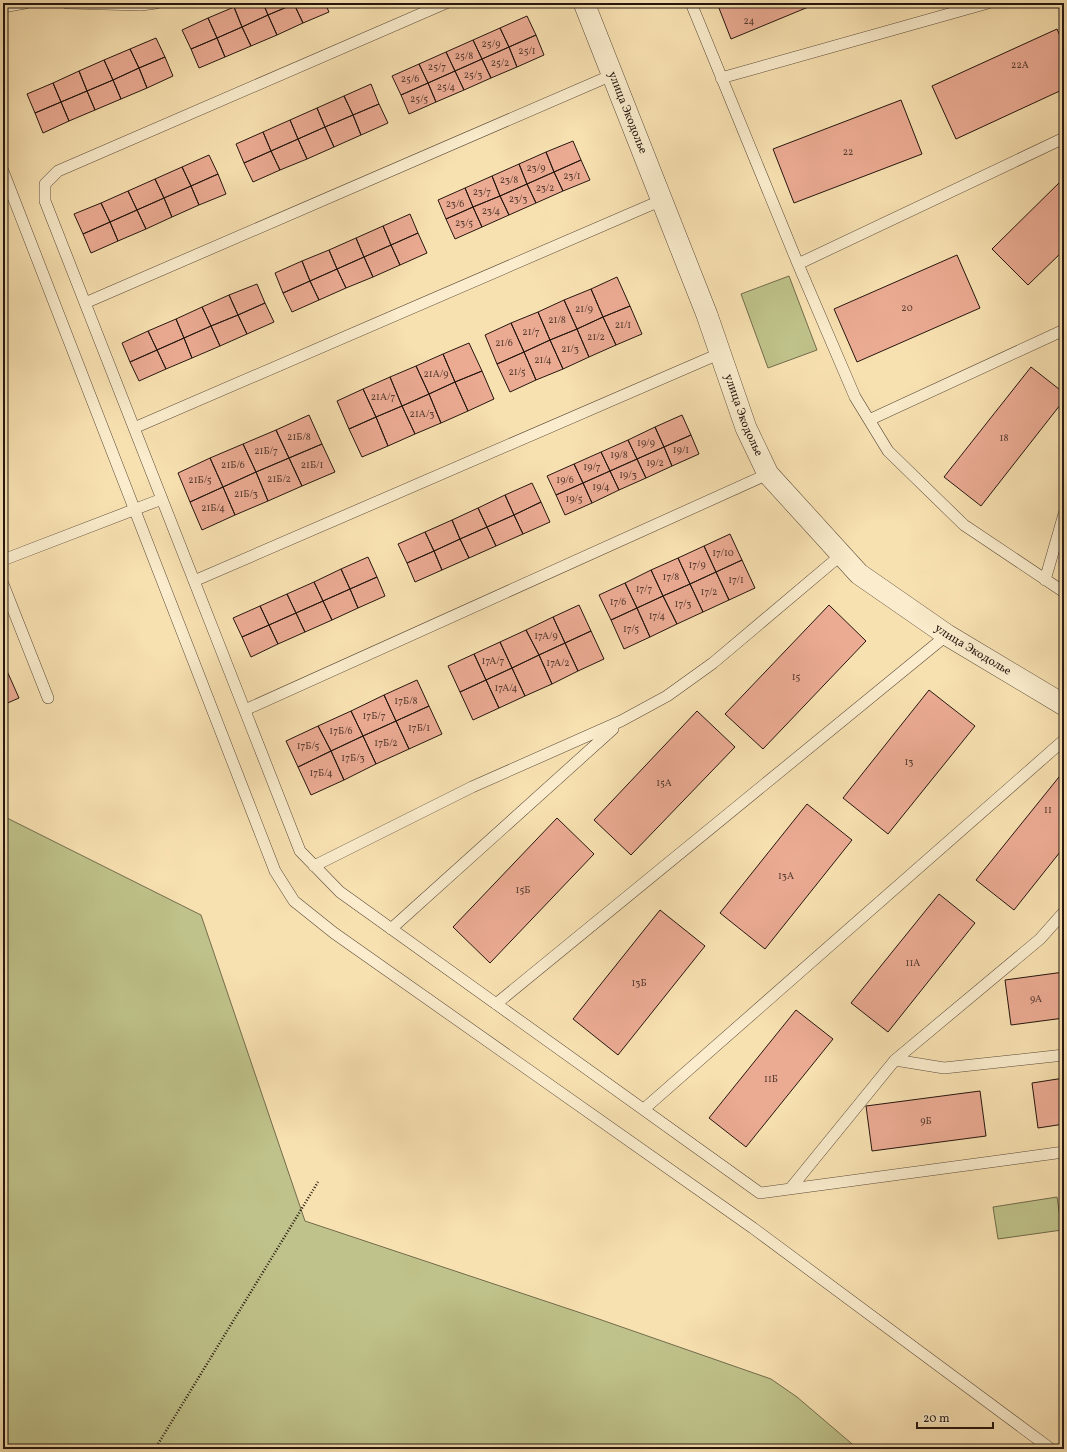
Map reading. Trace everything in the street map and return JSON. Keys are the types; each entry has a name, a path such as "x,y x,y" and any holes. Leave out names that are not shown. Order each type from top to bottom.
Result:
{"street":[{"name":"улица Экодолье","path":"584,3 721,353 746,428 768,474 859,574 947,635 1064,705"}],"lane":[{"path":"3,7 25,3"},
{"path":"67,3 141,5 156,3"},
{"path":"446,3 58,171 45,184 45,201 300,851 340,892 760,1193 1064,1152"},
{"path":"691,3 798,264 855,397 888,451 964,525 1064,592"},
{"path":"721,78 988,3"},
{"path":"85,303 612,75"},
{"path":"798,264 1064,138"},
{"path":"3,172 275,871 294,901 334,933 753,1228 1051,1449"},
{"path":"134,428 662,200"},
{"path":"869,420 1064,330"},
{"path":"194,581 721,353"},
{"path":"245,710 768,474"},
{"path":"3,560 162,499"},
{"path":"1045,580 1064,514"},
{"path":"314,866 472,787 621,721 667,696 713,663 842,555"},
{"path":"3,584 48,698"},
{"path":"496,1004 947,635"},
{"path":"392,930 621,721"},
{"path":"644,1110 1064,740"},
{"path":"790,1189 895,1060 1040,939 1064,912"},
{"path":"895,1060 944,1068 1064,1055"}],"path":[{"path":"155,1449 318,1182"}],"green space":[{"path":"789,276 817,350 768,368 741,294"},
{"path":"3,816 201,915 305,1221 593,1317 771,1379 797,1397 858,1449 3,1449"},
{"path":"1057,1197 1062,1230 998,1239 993,1207"}],"building":[{"path":"244,3 263,3 268,15 242,27 234,7"},
{"path":"263,3 294,3 294,4 268,15"},
{"path":"325,3 329,12 303,23 294,4"},
{"path":"717,3 818,3 731,39"},
{"path":"294,4 303,23 277,35 268,15"},
{"path":"234,7 242,27 217,38 208,18"},
{"path":"268,15 277,35 251,46 242,27"},
{"path":"527,16 536,35 509,47 500,28"},
{"path":"208,18 217,38 191,49 182,30"},
{"path":"242,27 251,46 225,57 217,38"},
{"path":"500,28 509,47 482,59 473,40"},
{"path":"1057,29 1064,45 1064,89 956,139 932,86"},
{"path":"536,35 544,55 517,67 509,47"},
{"path":"156,38 165,57 139,68 130,49"},
{"path":"217,38 225,57 199,68 191,49"},
{"path":"473,40 482,59 455,71 446,52"},
{"path":"509,47 517,67 491,78 482,59"},
{"path":"130,49 139,68 113,80 104,60"},
{"path":"446,52 455,71 428,83 419,64"},
{"path":"165,57 173,76 147,88 139,68"},
{"path":"482,59 491,78 464,90 455,71"},
{"path":"104,60 113,80 87,91 79,71"},
{"path":"419,64 428,83 401,95 392,76"},
{"path":"139,68 147,88 121,99 113,80"},
{"path":"79,71 87,91 61,102 53,83"},
{"path":"455,71 464,90 436,102 428,83"},
{"path":"113,80 121,99 95,110 87,91"},
{"path":"53,83 61,102 35,113 27,94"},
{"path":"428,83 436,102 409,114 401,95"},
{"path":"371,84 379,104 353,115 344,96"},
{"path":"87,91 95,110 69,121 61,102"},
{"path":"344,96 353,115 325,127 317,108"},
{"path":"901,100 922,154 794,203 773,149"},
{"path":"61,102 69,121 43,133 35,113"},
{"path":"379,104 388,123 361,135 353,115"},
{"path":"317,108 325,127 298,139 290,120"},
{"path":"353,115 361,135 334,147 325,127"},
{"path":"290,120 298,139 271,151 263,132"},
{"path":"325,127 334,147 307,159 298,139"},
{"path":"263,132 271,151 244,163 236,144"},
{"path":"298,139 307,159 280,170 271,151"},
{"path":"573,141 581,160 554,172 546,152"},
{"path":"271,151 280,170 253,182 244,163"},
{"path":"546,152 554,172 527,184 519,164"},
{"path":"209,155 218,174 191,186 182,167"},
{"path":"581,160 590,180 563,191 554,172"},
{"path":"519,164 527,184 500,196 492,176"},
{"path":"182,167 191,186 164,198 155,179"},
{"path":"554,172 563,191 536,203 527,184"},
{"path":"218,174 226,194 199,205 191,186"},
{"path":"492,176 500,196 473,207 465,188"},
{"path":"1064,178 1064,250 1028,285 992,249"},
{"path":"155,179 164,198 137,210 128,191"},
{"path":"527,184 536,203 509,215 500,196"},
{"path":"191,186 199,205 172,217 164,198"},
{"path":"465,188 473,207 446,219 438,200"},
{"path":"128,191 137,210 110,222 101,203"},
{"path":"500,196 509,215 482,227 473,207"},
{"path":"164,198 172,217 146,229 137,210"},
{"path":"101,203 110,222 83,234 74,214"},
{"path":"473,207 482,227 455,239 446,219"},
{"path":"137,210 146,229 118,241 110,222"},
{"path":"410,214 418,233 391,245 383,226"},
{"path":"110,222 118,241 91,253 83,234"},
{"path":"383,226 391,245 364,257 356,238"},
{"path":"418,233 427,253 400,265 391,245"},
{"path":"356,238 364,257 337,269 329,250"},
{"path":"391,245 400,265 373,277 364,257"},
{"path":"329,250 337,269 310,281 302,261"},
{"path":"957,255 980,308 857,362 834,309"},
{"path":"364,257 373,277 346,288 337,269"},
{"path":"302,261 310,281 283,293 275,273"},
{"path":"337,269 346,288 319,300 310,281"},
{"path":"617,277 630,306 603,317 591,289"},
{"path":"310,281 319,300 292,312 283,293"},
{"path":"257,284 265,303 238,315 229,295"},
{"path":"591,289 603,317 577,329 564,300"},
{"path":"229,295 238,315 211,326 202,307"},
{"path":"564,300 577,329 550,340 538,312"},
{"path":"265,303 274,322 247,334 238,315"},
{"path":"630,306 642,334 616,345 603,317"},
{"path":"202,307 211,326 184,338 176,319"},
{"path":"538,312 550,340 524,352 511,323"},
{"path":"238,315 247,334 220,346 211,326"},
{"path":"603,317 616,345 589,357 577,329"},
{"path":"176,319 184,338 157,350 148,331"},
{"path":"511,323 524,352 497,364 485,335"},
{"path":"211,326 220,346 192,358 184,338"},
{"path":"577,329 589,357 563,369 550,340"},
{"path":"148,331 157,350 130,362 122,343"},
{"path":"184,338 192,358 166,369 157,350"},
{"path":"550,340 563,369 536,380 524,352"},
{"path":"469,343 482,371 455,382 443,354"},
{"path":"157,350 166,369 139,381 130,362"},
{"path":"524,352 536,380 510,392 497,364"},
{"path":"443,354 455,382 429,394 416,366"},
{"path":"416,366 429,394 402,406 390,377"},
{"path":"1031,367 1064,393 1064,400 981,506 944,477"},
{"path":"482,371 494,399 468,411 455,382"},
{"path":"390,377 402,406 376,417 363,389"},
{"path":"455,382 468,411 441,423 429,394"},
{"path":"363,389 376,417 349,429 337,401"},
{"path":"429,394 441,423 415,434 402,406"},
{"path":"402,406 415,434 388,446 376,417"},
{"path":"309,415 322,444 289,458 276,430"},
{"path":"682,415 691,435 664,447 655,427"},
{"path":"376,417 388,446 362,457 349,429"},
{"path":"655,427 664,447 637,459 628,440"},
{"path":"276,430 289,458 256,472 243,444"},
{"path":"691,435 699,454 672,466 664,447"},
{"path":"628,440 637,459 610,471 601,452"},
{"path":"243,444 256,472 223,487 210,458"},
{"path":"322,444 335,472 302,486 289,458"},
{"path":"664,447 672,466 646,478 637,459"},
{"path":"601,452 610,471 583,483 574,464"},
{"path":"210,458 223,487 190,502 178,473"},
{"path":"289,458 302,486 268,501 256,472"},
{"path":"637,459 646,478 619,490 610,471"},
{"path":"574,464 583,483 556,495 547,476"},
{"path":"610,471 619,490 592,503 583,483"},
{"path":"256,472 268,501 235,515 223,487"},
{"path":"532,483 541,502 514,515 505,495"},
{"path":"583,483 592,503 565,515 556,495"},
{"path":"223,487 235,515 202,530 190,502"},
{"path":"505,495 514,515 487,527 478,508"},
{"path":"541,502 550,522 523,534 514,515"},
{"path":"478,508 487,527 460,539 452,520"},
{"path":"514,515 523,534 496,546 487,527"},
{"path":"452,520 460,539 434,551 425,532"},
{"path":"487,527 496,546 469,558 460,539"},
{"path":"425,532 434,551 407,563 398,544"},
{"path":"730,534 742,560 716,572 704,546"},
{"path":"460,539 469,558 442,570 434,551"},
{"path":"704,546 716,572 690,584 678,558"},
{"path":"434,551 442,570 415,582 407,563"},
{"path":"368,557 377,577 350,589 341,569"},
{"path":"678,558 690,584 663,596 651,570"},
{"path":"742,560 755,588 729,600 716,572"},
{"path":"341,569 350,589 323,601 314,582"},
{"path":"651,570 663,596 637,608 625,583"},
{"path":"716,572 729,600 703,612 690,584"},
{"path":"377,577 385,596 358,608 350,589"},
{"path":"314,582 323,601 296,613 287,594"},
{"path":"625,583 637,608 611,620 599,595"},
{"path":"690,584 703,612 677,624 663,596"},
{"path":"350,589 358,608 332,620 323,601"},
{"path":"287,594 296,613 269,625 260,606"},
{"path":"663,596 677,624 650,637 637,608"},
{"path":"323,601 332,620 305,632 296,613"},
{"path":"579,605 591,631 565,643 553,617"},
{"path":"829,605 866,641 763,749 725,714"},
{"path":"260,606 269,625 242,637 233,618"},
{"path":"637,608 650,637 624,649 611,620"},
{"path":"296,613 305,632 278,644 269,625"},
{"path":"553,617 565,643 539,655 526,630"},
{"path":"269,625 278,644 251,657 242,637"},
{"path":"526,630 539,655 512,668 500,642"},
{"path":"591,631 604,659 578,671 565,643"},
{"path":"500,642 512,668 486,680 474,654"},
{"path":"565,643 578,671 552,684 539,655"},
{"path":"474,654 486,680 460,692 448,666"},
{"path":"539,655 552,684 525,696 512,668"},
{"path":"512,668 525,696 499,708 486,680"},
{"path":"7,671 19,698 3,705 3,673"},
{"path":"417,680 429,706 396,721 384,695"},
{"path":"486,680 499,708 473,720 460,692"},
{"path":"929,690 975,726 888,834 843,798"},
{"path":"384,695 396,721 363,736 351,711"},
{"path":"429,706 442,734 409,749 396,721"},
{"path":"351,711 363,736 331,751 318,726"},
{"path":"697,711 735,747 631,855 594,820"},
{"path":"396,721 409,749 376,764 363,736"},
{"path":"318,726 331,751 298,767 286,741"},
{"path":"363,736 376,764 344,780 331,751"},
{"path":"331,751 344,780 311,795 298,767"},
{"path":"1063,772 1064,847 1014,910 976,880"},
{"path":"807,804 852,840 765,949 720,913"},
{"path":"557,818 594,854 490,963 453,927"},
{"path":"939,894 975,923 888,1032 851,1003"},
{"path":"660,910 705,946 618,1055 573,1019"},
{"path":"1064,972 1064,1018 1011,1025 1005,980"},
{"path":"796,1010 833,1039 746,1147 709,1118"},
{"path":"1064,1078 1064,1124 1038,1128 1032,1083"},
{"path":"980,1091 986,1136 872,1151 866,1106"}]}
